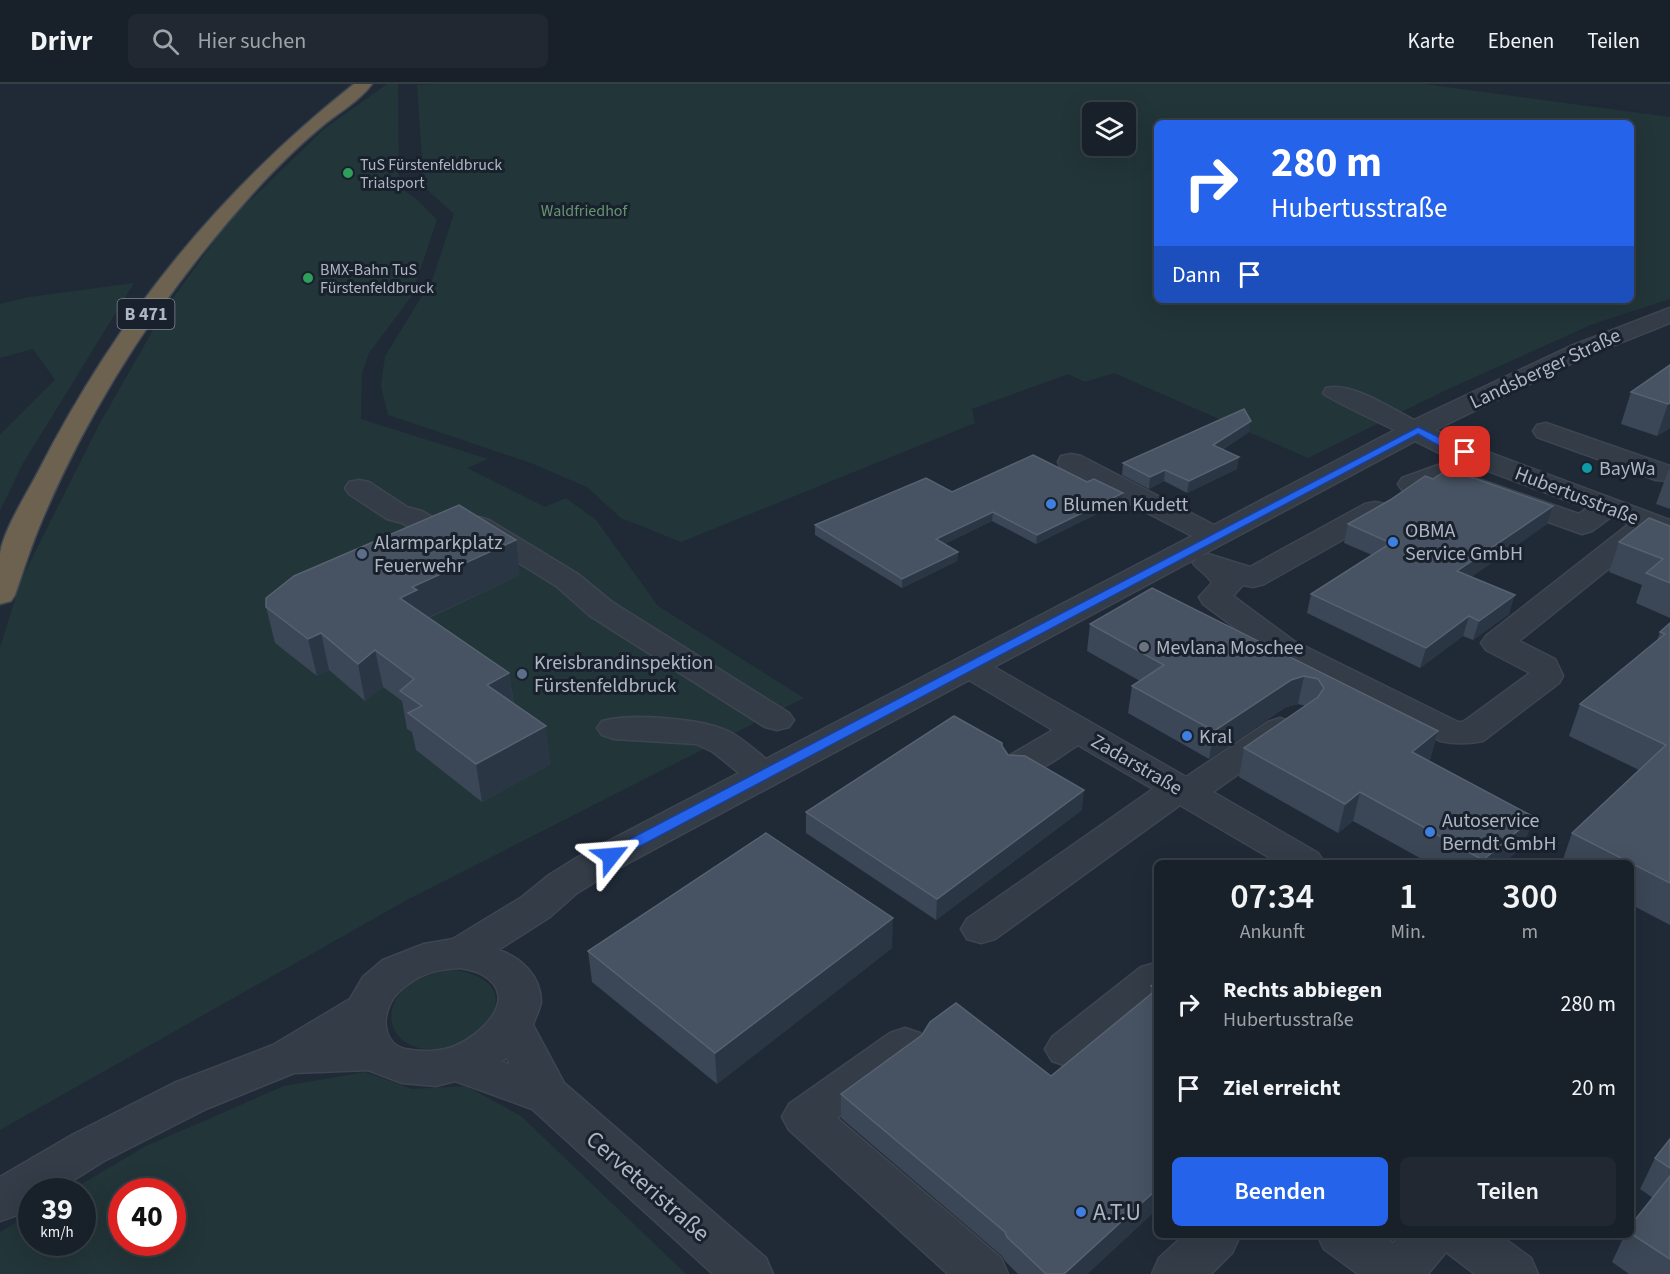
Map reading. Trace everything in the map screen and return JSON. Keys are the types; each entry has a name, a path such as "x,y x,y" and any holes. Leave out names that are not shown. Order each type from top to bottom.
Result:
{"highway":[{"name":"B 471","path":"0,595 33,507 91,397 142,318 204,235 264,170 307,130 364,84"}],"street":[{"name":"Landsberger Straße","path":"462,953 536,907 563,884 592,866 969,666 1418,430 1541,368 1618,334 1670,315"},
{"name":"Hubertusstraße","path":"1335,393 1351,398 1444,445 1659,526"},
{"path":"1546,431 1668,473"},
{"path":"1071,462 1216,537"},
{"path":"1412,484 1438,473 1582,525 1668,473"},
{"path":"358,488 397,513 412,517 436,531 479,526 567,580 601,609 777,720"},
{"path":"1187,552 1217,568 1253,578 1375,510"},
{"path":"1217,568 1228,584 1214,597 1283,648 1452,733 1471,733 1547,676 1543,666 1497,643 1659,526"},
{"name":"Zadarstraße","path":"969,666 1301,860"},
{"path":"981,929 1183,791 1299,716"},
{"path":"614,728 690,733 711,737 727,746 764,775"},
{"path":"1020,765 1078,730"},
{"name":"Landsberger Straße","path":"510,973 536,907"},
{"path":"288,1056 375,1053 396,1065 414,1069 432,1069 458,1064 490,1049 505,1036 519,1008 520,995 517,984 510,973 497,963 462,953 437,955 412,963 390,976 373,993 365,1010 364,1029 375,1053"},
{"path":"1067,1049 1154,980"},
{"path":"0,1200 88,1148 190,1096 288,1056 365,1010"},
{"name":"Cerveteristraße","path":"512,1026 548,1096 748,1274"},
{"path":"905,1045 805,1117 983,1274"},
{"name":"Cerveteristraße","path":"458,1064 548,1096"},
{"path":"1347,1238 1397,1274 1428,1238"},
{"path":"1464,1238 1513,1274"}],"green space":[{"path":"387,84 398,84 399,187 415,198 437,220 411,297 369,353 362,373 361,419 488,459 467,468 545,507 566,498 596,520 658,606 804,698 407,900 0,1130 0,648 21,580 100,423 165,309 229,221 324,129"},
{"name":"Waldfriedhof","path":"1424,84 1670,117 1670,299 1593,324 1444,391 1308,458 1114,373 1085,382 1068,374 972,409 975,423 681,542 621,518 587,487 531,463 388,415 381,386 385,356 433,278 454,214 424,187 417,85"},
{"path":"134,283 22,465 0,511 0,435 55,380 33,349 0,358 0,304 29,297"},
{"path":"456,970 479,977 491,986 496,1000 495,1009 487,1024 479,1033 464,1042 436,1049 414,1046 399,1037 392,1022 393,1006 404,990 425,977"},
{"path":"365,1072 412,1089 466,1086 521,1116 686,1274 0,1274 0,1232 18,1222 18,1256 96,1256 96,1178 92,1178 144,1147 284,1086"}],"building":[{"path":"1670,365 1670,403 1631,392"},
{"path":"1244,409 1251,421 1213,445 1239,457 1189,481 1165,470 1150,477 1123,463"},
{"path":"1033,455 1087,482 1094,479 1123,493 1037,535 993,512 936,539 958,552 902,579 815,525 926,478 952,492"},
{"path":"1448,469 1553,506 1457,571 1515,595 1479,621 1469,616 1426,648 1311,594 1391,543 1348,524 1390,500 1425,476 1433,479"},
{"path":"459,505 516,540 412,587 417,590 400,598 509,673 487,685 546,726 476,764 408,713 422,706 400,691 414,679 375,650 358,664 321,633 308,639 266,607 266,598 294,576"},
{"path":"1649,518 1670,526 1670,583 1646,573 1663,559 1619,542"},
{"path":"1152,588 1438,731 1412,752 1534,817 1483,860 1360,792 1345,804 1244,748 1318,697 1324,688 1318,679 1304,676 1291,680 1214,731 1132,686 1164,665 1090,624"},
{"path":"1670,623 1670,883 1634,865 1634,860 1625,860 1572,833 1666,745 1580,704 1665,634 1660,632"},
{"path":"954,716 1002,743 1008,755 1025,756 1084,790 937,899 806,812"},
{"path":"766,833 893,918 715,1053 588,951"},
{"path":"1154,992 1154,1192 1064,1274 1046,1274 1007,1237 1005,1232 841,1094 922,1035 930,1022 956,1003 1051,1076"},
{"path":"1670,1139 1670,1168 1655,1158"},
{"path":"1670,1176 1670,1259 1634,1236 1634,1221"}],"place":[{"name":"TuS Fürstenfeldbruck Trialsport","path":"348,173"},
{"name":"BMX-Bahn TuS Fürstenfeldbruck","path":"308,278"},
{"name":"BayWa","path":"1587,468"},
{"name":"Blumen Kudett","path":"1051,504"},
{"name":"OBMA Service GmbH","path":"1393,542"},
{"name":"Alarmparkplatz Feuerwehr","path":"362,554"},
{"name":"Mevlana Moschee","path":"1144,647"},
{"name":"Kreisbrandinspektion Fürstenfeldbruck","path":"522,674"},
{"name":"Kral","path":"1187,736"},
{"name":"Autoservice Berndt GmbH","path":"1430,832"},
{"name":"A.T.U","path":"1081,1212"}],"route":[{"path":"611,856 910,696 1418,430 1444,445 1465,452"}]}
